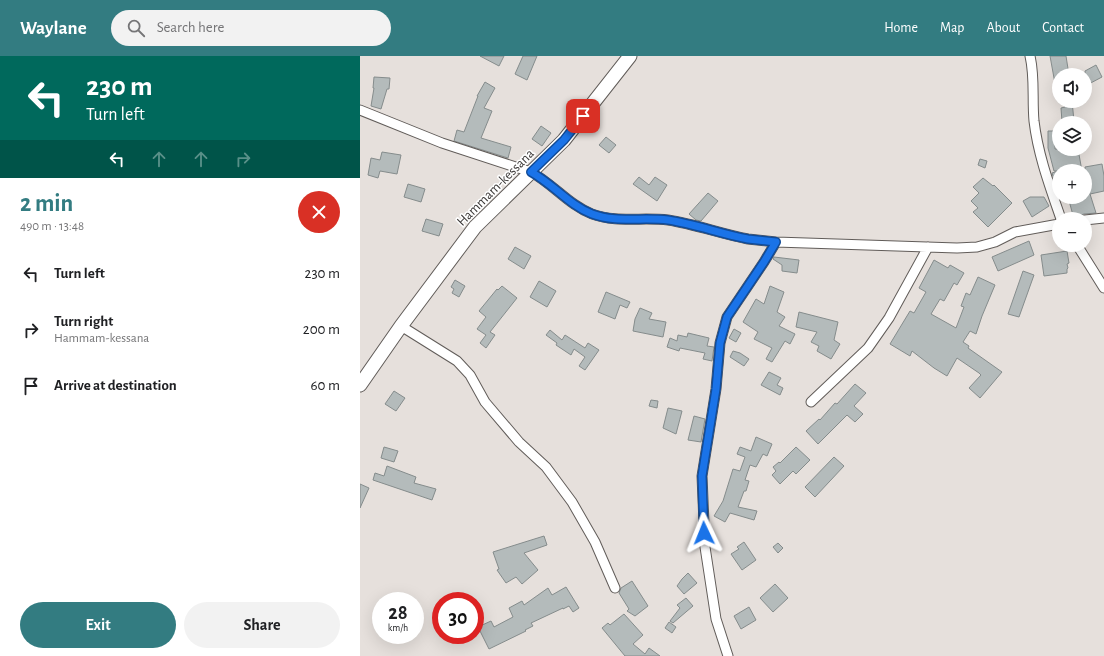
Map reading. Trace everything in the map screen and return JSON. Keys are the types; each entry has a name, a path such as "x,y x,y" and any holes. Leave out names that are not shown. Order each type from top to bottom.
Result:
{"street":[{"name":"Hammam-kessana","path":"360,385 401,326 475,227 564,140 630,56"},
{"path":"1030,56 1033,68 1034,120 1039,151 1059,212"},
{"path":"360,110 442,143 531,172 543,179 572,203 590,213 610,219 667,220 748,239 776,242 957,248 977,247 995,242 1016,232 1052,225"},
{"path":"1092,219 1104,218"},
{"path":"728,656 716,619 705,547 702,476 716,389 720,343 727,317 776,242"},
{"path":"811,402 868,348 889,318 928,247"},
{"path":"1081,252 1104,288"},
{"path":"401,326 457,361 470,375 485,402 519,442 546,467 572,502 595,542 615,588"}],"building":[{"path":"480,56 504,56 499,66"},
{"path":"523,56 537,56 527,80 515,74"},
{"path":"1050,56 1066,56 1068,68 1052,68"},
{"path":"1096,65 1102,77 1092,82 1092,68 1090,68"},
{"path":"374,77 390,78 389,89 387,89 381,109 371,106"},
{"path":"485,82 495,88 484,108 492,111 481,138 511,147 508,158 454,141 457,130 464,132 477,96"},
{"path":"1061,108 1073,108 1074,116 1062,116"},
{"path":"541,126 551,133 542,146 532,139"},
{"path":"1048,131 1052,131 1052,156 1079,156 1081,164 1052,164 1048,148"},
{"path":"606,137 616,145 609,153 599,145"},
{"path":"382,152 401,155 397,174 380,171 378,178 368,175 371,158 380,160"},
{"path":"980,159 987,161 985,168 978,165"},
{"path":"1102,164 1104,191 1092,194 1092,166"},
{"path":"639,177 649,185 655,177 667,185 657,201 633,184"},
{"path":"983,178 993,186 994,185 1012,203 988,227 973,212 978,208 971,201 979,193 973,187"},
{"path":"408,184 425,189 421,202 404,197"},
{"path":"708,193 718,201 701,221 696,220 689,214"},
{"path":"1030,197 1044,197 1049,206 1032,217 1023,201"},
{"path":"1092,200 1096,213 1092,213 1092,212 1072,212 1070,204 1092,204"},
{"path":"426,219 443,224 439,236 422,231"},
{"path":"1029,241 1034,255 998,271 992,257"},
{"path":"515,247 531,256 524,269 508,259"},
{"path":"1067,252 1069,263 1067,264 1067,273 1044,276 1041,255"},
{"path":"774,257 799,260 797,273 782,271 782,265 773,259"},
{"path":"934,260 948,268 950,265 964,273 957,285 954,283 944,301 940,299 931,314 956,328 964,307 961,306 966,293 970,295 978,277 995,285 976,334 970,331 963,342 969,346 968,348 1002,372 980,398 969,388 981,375 957,358 947,376 912,351 910,356 890,344 910,311 914,313 926,292 919,288"},
{"path":"1023,271 1034,275 1019,317 1008,314"},
{"path":"455,280 465,286 459,297 452,293 454,289 451,287"},
{"path":"539,281 556,291 547,307 530,297"},
{"path":"502,286 517,298 490,332 495,335 486,348 480,343 486,335 477,329 486,317 479,311 497,289 498,290"},
{"path":"770,286 784,292 777,312 785,317 779,326 795,334 790,344 785,341 772,362 766,359 772,348 754,339 758,332 743,322 756,299 764,304"},
{"path":"606,292 630,302 627,308 620,305 615,319 598,312"},
{"path":"640,308 652,313 649,319 666,322 663,337 633,331 635,319"},
{"path":"799,312 838,322 834,340 840,344 831,359 817,351 819,346 811,342 817,332 796,327"},
{"path":"734,329 741,333 736,342 729,338"},
{"path":"550,330 562,340 565,335 585,348 588,343 599,350 585,370 579,366 585,357 574,349 571,355 556,345 557,343 546,335"},
{"path":"688,333 709,338 707,346 714,347 712,361 703,359 705,353 680,348 679,351 667,347 670,338 677,341 678,335 687,337"},
{"path":"733,351 740,353 749,359 744,366 730,357"},
{"path":"769,372 781,378 777,385 783,388 780,395 761,385"},
{"path":"855,384 866,393 854,406 863,414 855,422 847,415 818,444 806,431 819,419 820,420 835,403 837,404"},
{"path":"394,391 405,398 396,411 385,404"},
{"path":"651,400 658,401 657,408 649,406"},
{"path":"668,408 682,411 676,434 663,428"},
{"path":"694,416 705,419 701,442 688,440"},
{"path":"756,437 772,444 767,456 763,454 756,467 750,465 745,480 749,481 738,507 757,511 754,520 730,513 725,522 714,516 723,501 733,469 740,471 745,457 737,454 740,447 751,451"},
{"path":"384,447 398,451 394,462 381,458"},
{"path":"796,447 810,460 796,474 793,471 780,484 772,475 776,471 773,467 779,462 780,463"},
{"path":"834,457 844,466 815,497 805,487"},
{"path":"387,466 416,477 414,483 436,489 432,500 373,480 375,473 384,476"},
{"path":"360,484 369,488 360,508"},
{"path":"544,536 547,545 524,553 538,570 522,584 516,577 506,583 497,570 499,569 493,552"},
{"path":"744,542 756,560 742,570 731,554 739,549 737,547"},
{"path":"778,543 783,548 778,553 773,547"},
{"path":"688,573 697,583 684,594 677,586"},
{"path":"632,581 648,606 635,616 627,611 629,609 619,593 621,588"},
{"path":"775,584 788,598 773,612 760,598"},
{"path":"566,587 579,608 573,612 569,606 563,608 531,623 533,626 525,630 526,631 489,649 484,639 484,624 491,621 494,627 513,617 509,608 522,601 524,605 548,588 552,595"},
{"path":"686,598 693,606 673,623 670,621 680,608 677,605"},
{"path":"749,607 756,620 741,629 734,616"},
{"path":"624,614 643,635 633,644 645,654 649,648 660,656 625,656 602,628 608,623 610,625"},
{"path":"669,622 676,627 672,633 665,628"}],"route":[{"path":"583,116 564,140 531,172 543,179 572,203 590,213 610,219 667,220 748,239 776,242 727,317 720,343 716,389 702,476 704,533"}]}
